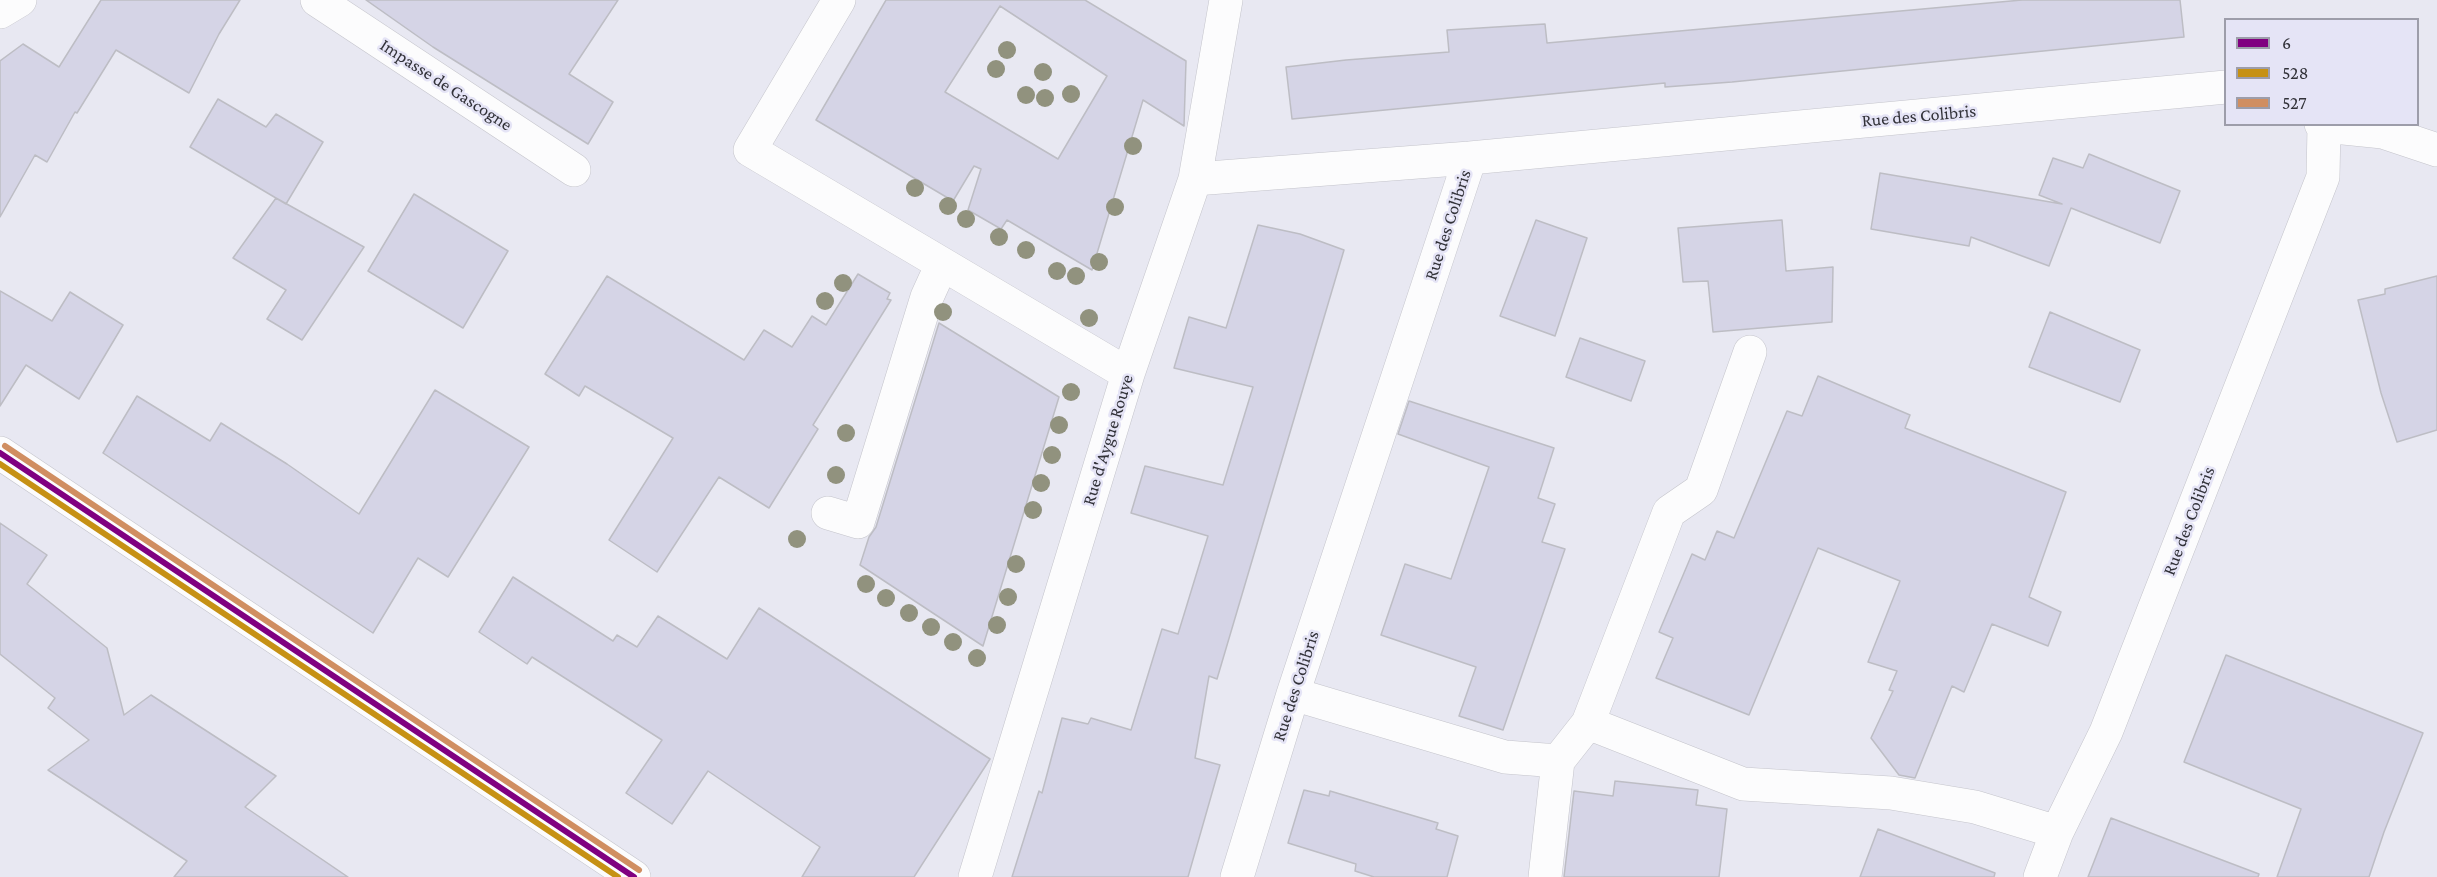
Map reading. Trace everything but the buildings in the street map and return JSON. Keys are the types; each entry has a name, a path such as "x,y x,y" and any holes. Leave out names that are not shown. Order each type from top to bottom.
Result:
{"street":[{"path":"0,12 20,0"},
{"name":"Impasse de Gascogne","path":"317,0 574,170"},
{"path":"839,0 750,150 1128,374"},
{"name":"Rue d'Aygue Rouye","path":"975,877 1128,374 1195,179 1226,0"},
{"name":"Rue des Colibris","path":"1237,877 1293,694 1470,158 2224,87"},
{"name":"Rue des Colibris","path":"2040,877 2057,832 2106,732 2323,177 2323,126"},
{"path":"2332,126 2383,132 2437,150"},
{"path":"1195,179 1470,158"},
{"path":"828,513 858,522 927,297 942,264"},
{"path":"1545,877 1558,761 1588,723 1669,513 1701,489 1750,352"},
{"path":"0,453 634,877"},
{"path":"1293,694 1505,758 1558,761"},
{"path":"1588,723 1743,784 1891,793 1975,807 2057,832"}],"transit line":[{"name":"527","path":"5,446 639,870"},
{"name":"6","path":"0,453 634,877"},
{"name":"528","path":"0,464 618,877"}]}
